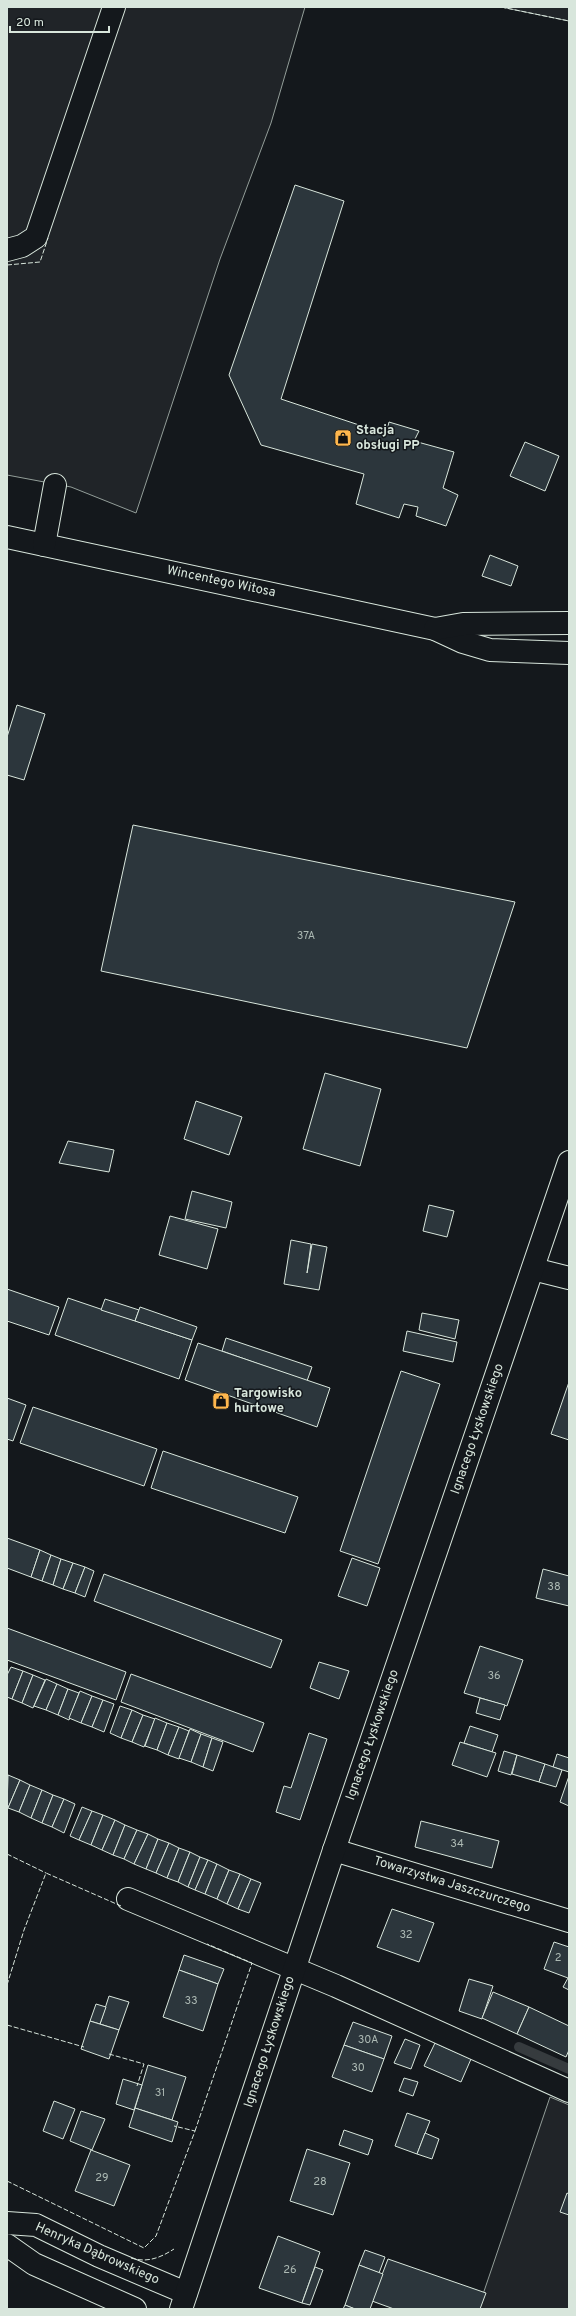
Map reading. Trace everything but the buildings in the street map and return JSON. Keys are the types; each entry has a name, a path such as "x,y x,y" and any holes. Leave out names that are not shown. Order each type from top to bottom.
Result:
{"street":[{"path":"7,250 22,246 36,237 114,7"},
{"path":"44,545 55,485"},
{"name":"Wincentego Witosa","path":"7,537 435,629 464,642 490,650 569,653"},
{"name":"Wincentego Witosa","path":"435,629 463,624 569,623"},
{"name":"Ignacego Łyskowskiego","path":"183,2301 294,1968 569,1162"},
{"path":"533,1269 569,1278"},
{"name":"Towarzystwa Jaszczurczego","path":"334,1850 569,1921"},
{"path":"128,1899 294,1968 569,2091"},
{"name":"Henryka Dąbrowskiego","path":"7,2223 36,2225 99,2256 183,2301"},
{"path":"7,2245 34,2264 135,2309"}],"shaded area":[{"path":"7,7 305,7 271,123 220,259 136,513 71,487 7,475"},
{"path":"501,7 569,7 569,21"},
{"path":"550,2097 569,2105 569,2309 478,2309"}],"waterway":[{"path":"519,2047 569,2069"}],"fence":[{"path":"501,7 569,21"},
{"path":"7,265 40,262 48,238"},
{"path":"7,1854 46,1873"},
{"path":"7,1985 24,1930 46,1873 121,1906"},
{"path":"195,2131 252,1963 207,1944"},
{"path":"7,2025 84,2047"},
{"path":"109,2054 144,2064 137,2086"},
{"path":"7,2181 144,2248 156,2236 195,2131 174,2126"},
{"path":"131,2258 142,2260 153,2259 174,2249"}],"place":[{"name":"Stacja obsługi PP","path":"343,438"},
{"name":"Targowisko hurtowe","path":"221,1401"}]}
